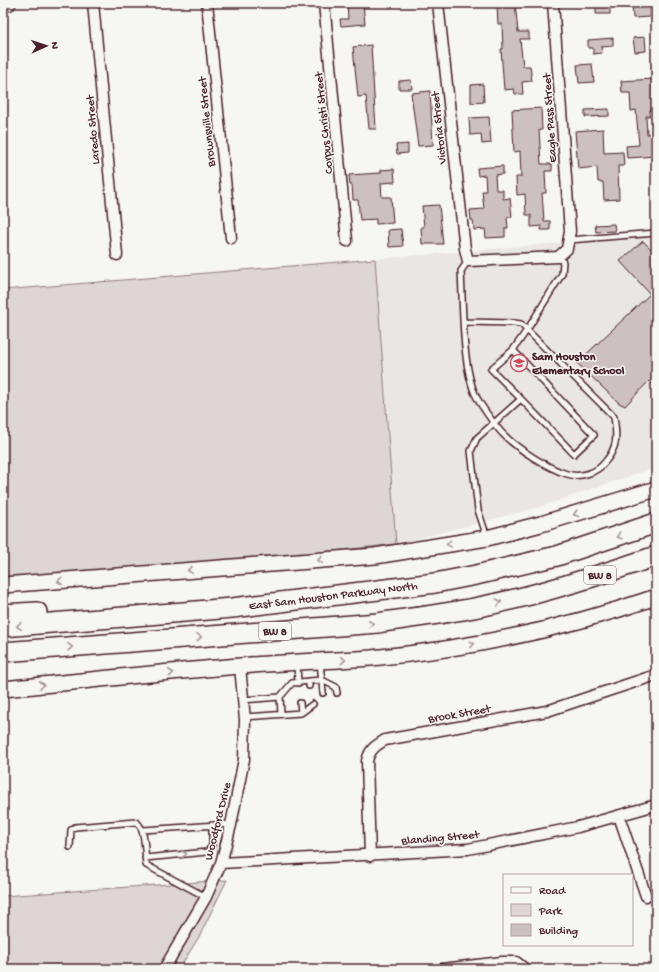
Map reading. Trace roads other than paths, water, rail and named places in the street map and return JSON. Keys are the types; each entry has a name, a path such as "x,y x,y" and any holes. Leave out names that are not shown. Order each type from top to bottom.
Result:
{"highway":[{"name":"East Sam Houston Parkway North","path":"3,628 232,608 392,589 476,575 516,566 592,545 656,523"},
{"name":"BW 8","path":"3,652 378,623 476,607 544,591 604,574 656,556"},
{"path":"544,591 656,565"},
{"path":"3,614 392,589"}],"main road":[{"path":"3,3 8,3"},
{"path":"3,585 374,556 487,538 541,524 656,489"},
{"path":"3,689 240,666 372,658 463,646 541,631 618,610 656,597"}],"street":[{"name":"Laredo Street","path":"93,3 117,255"},
{"name":"Brownsville Street","path":"207,3 231,238"},
{"name":"Corpus Christi Street","path":"324,3 347,241"},
{"name":"Victoria Street","path":"438,3 465,249 468,261"},
{"name":"Eagle Pass Street","path":"553,3 569,236"},
{"path":"468,261 558,257 567,249 569,236"},
{"name":"Woodford Drive","path":"164,969 206,897 220,863 232,824 244,759 245,717 240,666"},
{"name":"Brook Street","path":"370,856 367,761 369,753 377,744 385,740 547,711 656,675"},
{"name":"Blanding Street","path":"220,863 370,856 468,849 578,827 603,819 656,806"},
{"path":"619,816 646,896"},
{"path":"442,969 502,962 516,962 525,969"}],"lane":[{"path":"569,236 656,233"},
{"path":"513,350 594,435 574,454 491,369 513,350 562,274 562,262 558,257"},
{"path":"464,322 521,324 614,417 617,434 614,452 601,468 585,475 567,474 536,459 503,434 475,395 467,365 464,322 461,271 468,261"},
{"path":"487,538 478,510 471,451 477,438 521,399"},
{"path":"320,661 323,693"},
{"path":"297,662 298,683"},
{"path":"281,714 280,697 292,683 309,684 322,680 336,687 336,693"},
{"path":"243,700 280,697"},
{"path":"300,703 300,713"},
{"path":"245,717 300,713 313,704"},
{"path":"70,847 71,830 75,827 136,822 140,824 143,830 146,866 206,897"},
{"path":"143,830 232,824"},
{"path":"145,858 207,852 212,846 212,825"}],"place":[{"name":"Sam Houston Elementary School","path":"519,363"}]}
